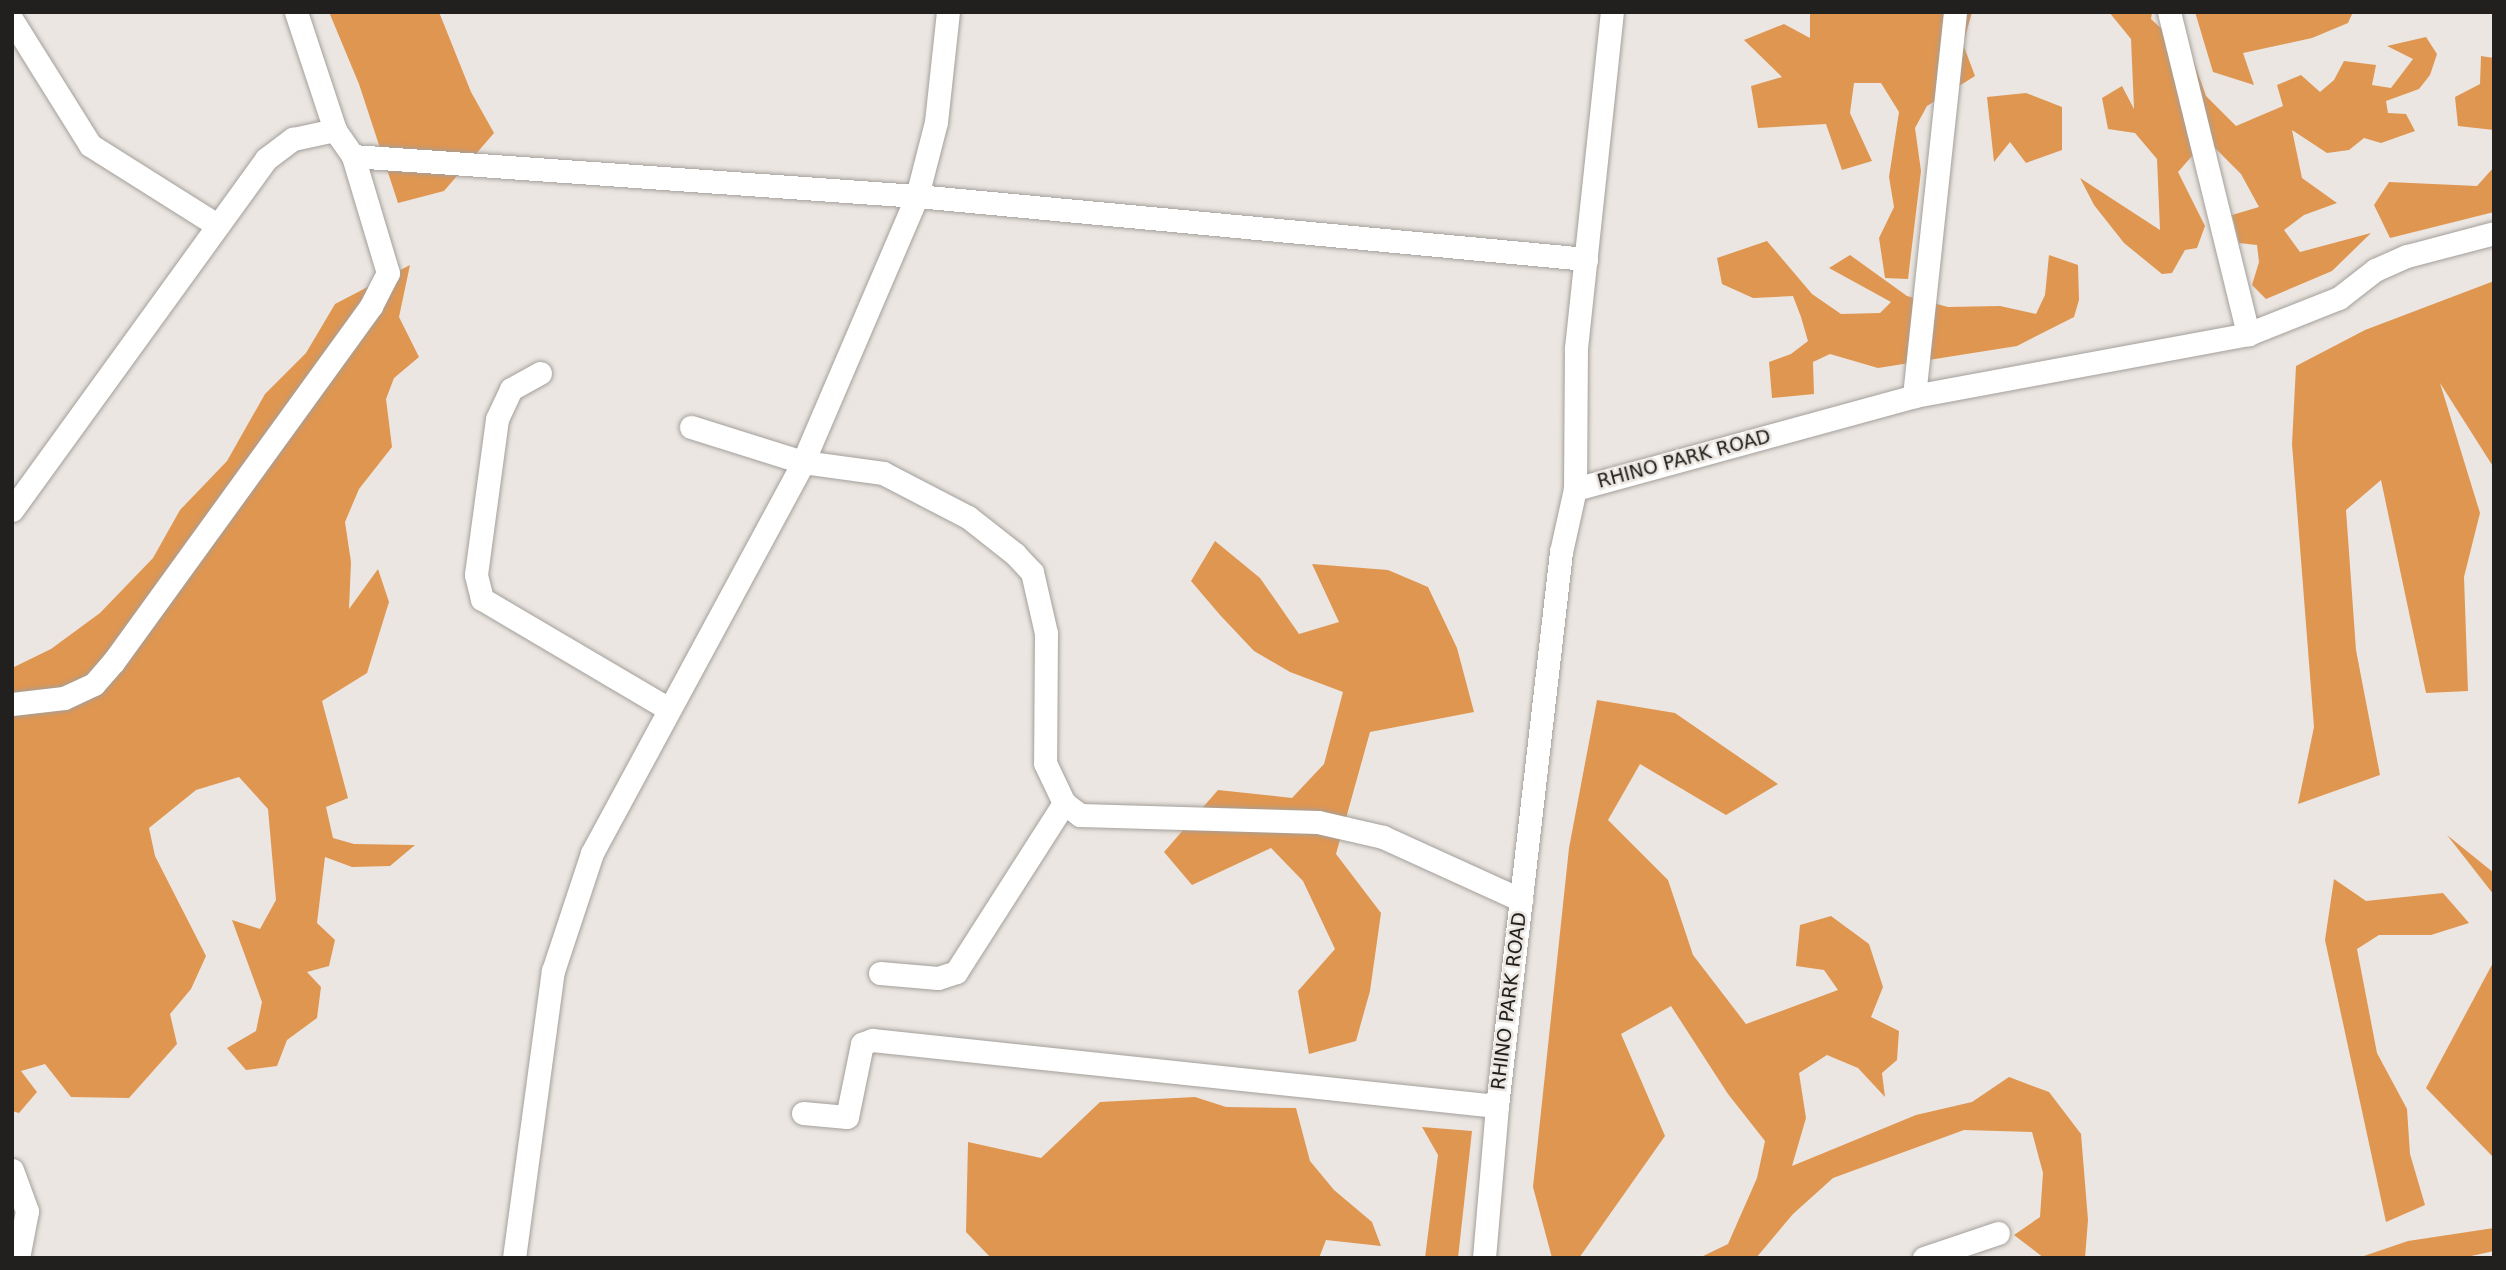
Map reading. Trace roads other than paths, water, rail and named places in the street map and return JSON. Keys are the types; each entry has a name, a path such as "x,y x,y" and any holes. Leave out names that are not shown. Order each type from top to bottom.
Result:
{"street":[{"path":"12,704 64,698 94,684 108,669 371,306 388,272 353,156 335,130 296,12"},
{"path":"514,1258 553,971 592,853 803,462 917,196 936,122 948,12"},
{"path":"1575,489 1576,348 1612,12"},
{"path":"1914,396 1955,12"},
{"path":"2169,12 2248,334"},
{"path":"12,20 90,145 217,225"},
{"path":"12,510 217,225 280,146 335,130"},
{"path":"353,156 917,196 1586,259"},
{"name":"RHINO PARK ROAD","path":"1484,1258 1496,1106 1561,552 1575,489 1914,396 2248,334 2339,298 2375,270 2407,256 2494,233"},
{"path":"540,373 511,389 497,419 476,575 482,599 669,709"},
{"path":"691,427 803,462 883,473 968,517 1015,554 1032,572 1046,633 1045,763 1064,803 1080,815 1095,819 1318,822 1383,837 1521,900"},
{"path":"880,973 938,978 956,972 1064,803"},
{"path":"803,1113 847,1117 862,1044 872,1040 1496,1106"},
{"path":"12,1170 26,1211 18,1258"},
{"path":"1924,1258 1998,1233"}]}
